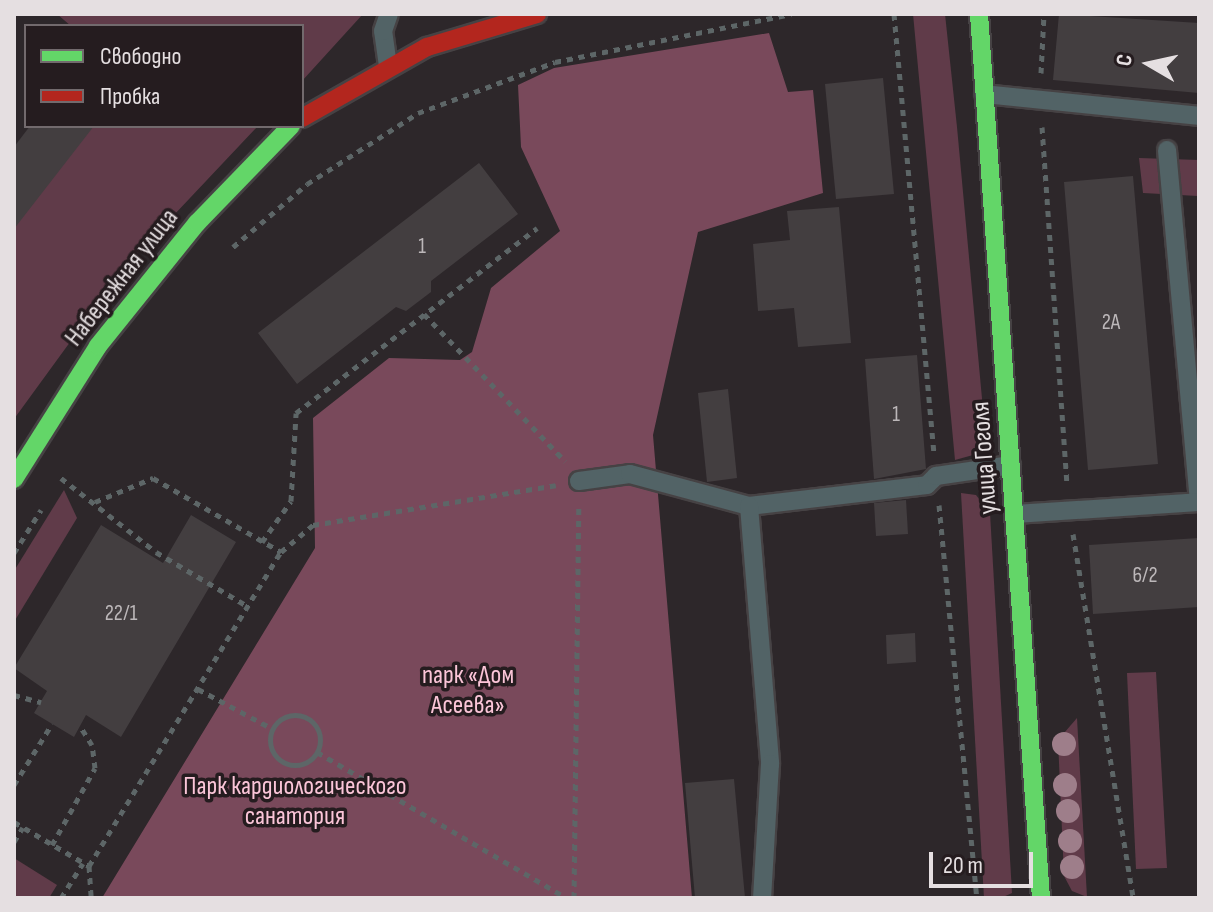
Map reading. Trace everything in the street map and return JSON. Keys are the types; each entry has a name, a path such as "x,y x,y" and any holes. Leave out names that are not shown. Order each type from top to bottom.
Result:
{"street":[{"path":"304,117 388,66 472,30 537,14"},
{"name":"улица Гоголя","path":"979,14 1041,898"},
{"name":"Набережная улица","path":"14,479 98,346 197,223 289,128"}],"lane":[{"path":"388,66 383,31 389,14"},
{"path":"984,94 1199,116"},
{"path":"1015,514 1199,502 1167,150"},
{"path":"582,481 630,474 749,506 927,485 936,476 1012,465"},
{"path":"749,506 770,764 762,898"}],"path":[{"path":"225,253 307,184 418,113 555,62 791,14"},
{"path":"1044,14 1040,98 1069,509 1133,898"},
{"path":"262,542 291,501 296,413 537,228"},
{"path":"424,314 582,481 574,898"},
{"path":"29,456 62,475 156,552 249,607"},
{"path":"54,488 62,475"},
{"path":"95,502 153,478 281,552"},
{"path":"61,898 198,689 281,552 313,525 582,481"},
{"path":"14,553 46,501"},
{"path":"198,689 273,729"},
{"path":"14,695 41,702"},
{"path":"291,715 307,717 320,737 317,752 296,765 280,760 271,746 273,729 291,715"},
{"path":"14,785 52,724"},
{"path":"52,845 95,768 92,745 80,726"},
{"path":"317,752 567,898"},
{"path":"14,822 86,864"},
{"path":"14,842 23,827"},
{"path":"86,864 91,898"}],"shaded area":[{"path":"57,14 363,14 304,79 304,24 69,24"},
{"path":"913,14 945,14 957,127 986,442 973,455 955,460"},
{"path":"34,128 256,128 124,268 14,419 14,154"},
{"path":"1139,158 1199,160 1199,210 1198,196 1143,193"},
{"path":"64,490 77,518 14,622 14,571"},
{"path":"961,493 976,495 990,513 1012,893 1001,898 984,898"},
{"path":"1156,672 1167,868 1136,869 1127,673"},
{"path":"1077,718 1087,897 1072,891 1064,876 1058,740"},
{"path":"14,858 57,885 49,898 14,898"}],"green space":[{"name":"парк «Дом Асеева»","path":"769,33 788,92 813,90 823,193 698,232 653,435 692,898 102,898 315,548 313,418 389,358 460,360 472,352 491,288 560,231 521,147 518,85 554,68"}],"building":[{"path":"1059,14 1199,23 1199,93 1053,80"},
{"path":"883,78 894,194 836,199 825,84"},
{"path":"28,128 92,128 14,229 14,147"},
{"path":"479,163 518,214 431,281 431,292 406,311 396,307 297,384 258,333"},
{"path":"1133,176 1158,464 1088,470 1064,182"},
{"path":"839,207 851,343 798,347 794,308 758,311 753,244 790,240 787,211"},
{"path":"917,355 926,469 874,479 865,359"},
{"path":"728,389 737,478 707,482 698,393"},
{"path":"906,500 908,534 876,536 874,503"},
{"path":"191,515 236,542 121,737 86,715 74,737 34,713 47,691 14,668 101,525 163,563"},
{"path":"1199,538 1199,607 1093,614 1089,545"},
{"path":"915,633 916,662 887,664 886,635"},
{"path":"734,779 745,898 695,898 685,783"}],"traffic: fast":[{"path":"979,14 1041,898"},
{"path":"14,479 98,346 197,223 289,128"}],"traffic: jam":[{"path":"304,117 427,47 537,14"}],"park label":[{"name":"Парк кардиологического санатория","path":"295,802"}]}
